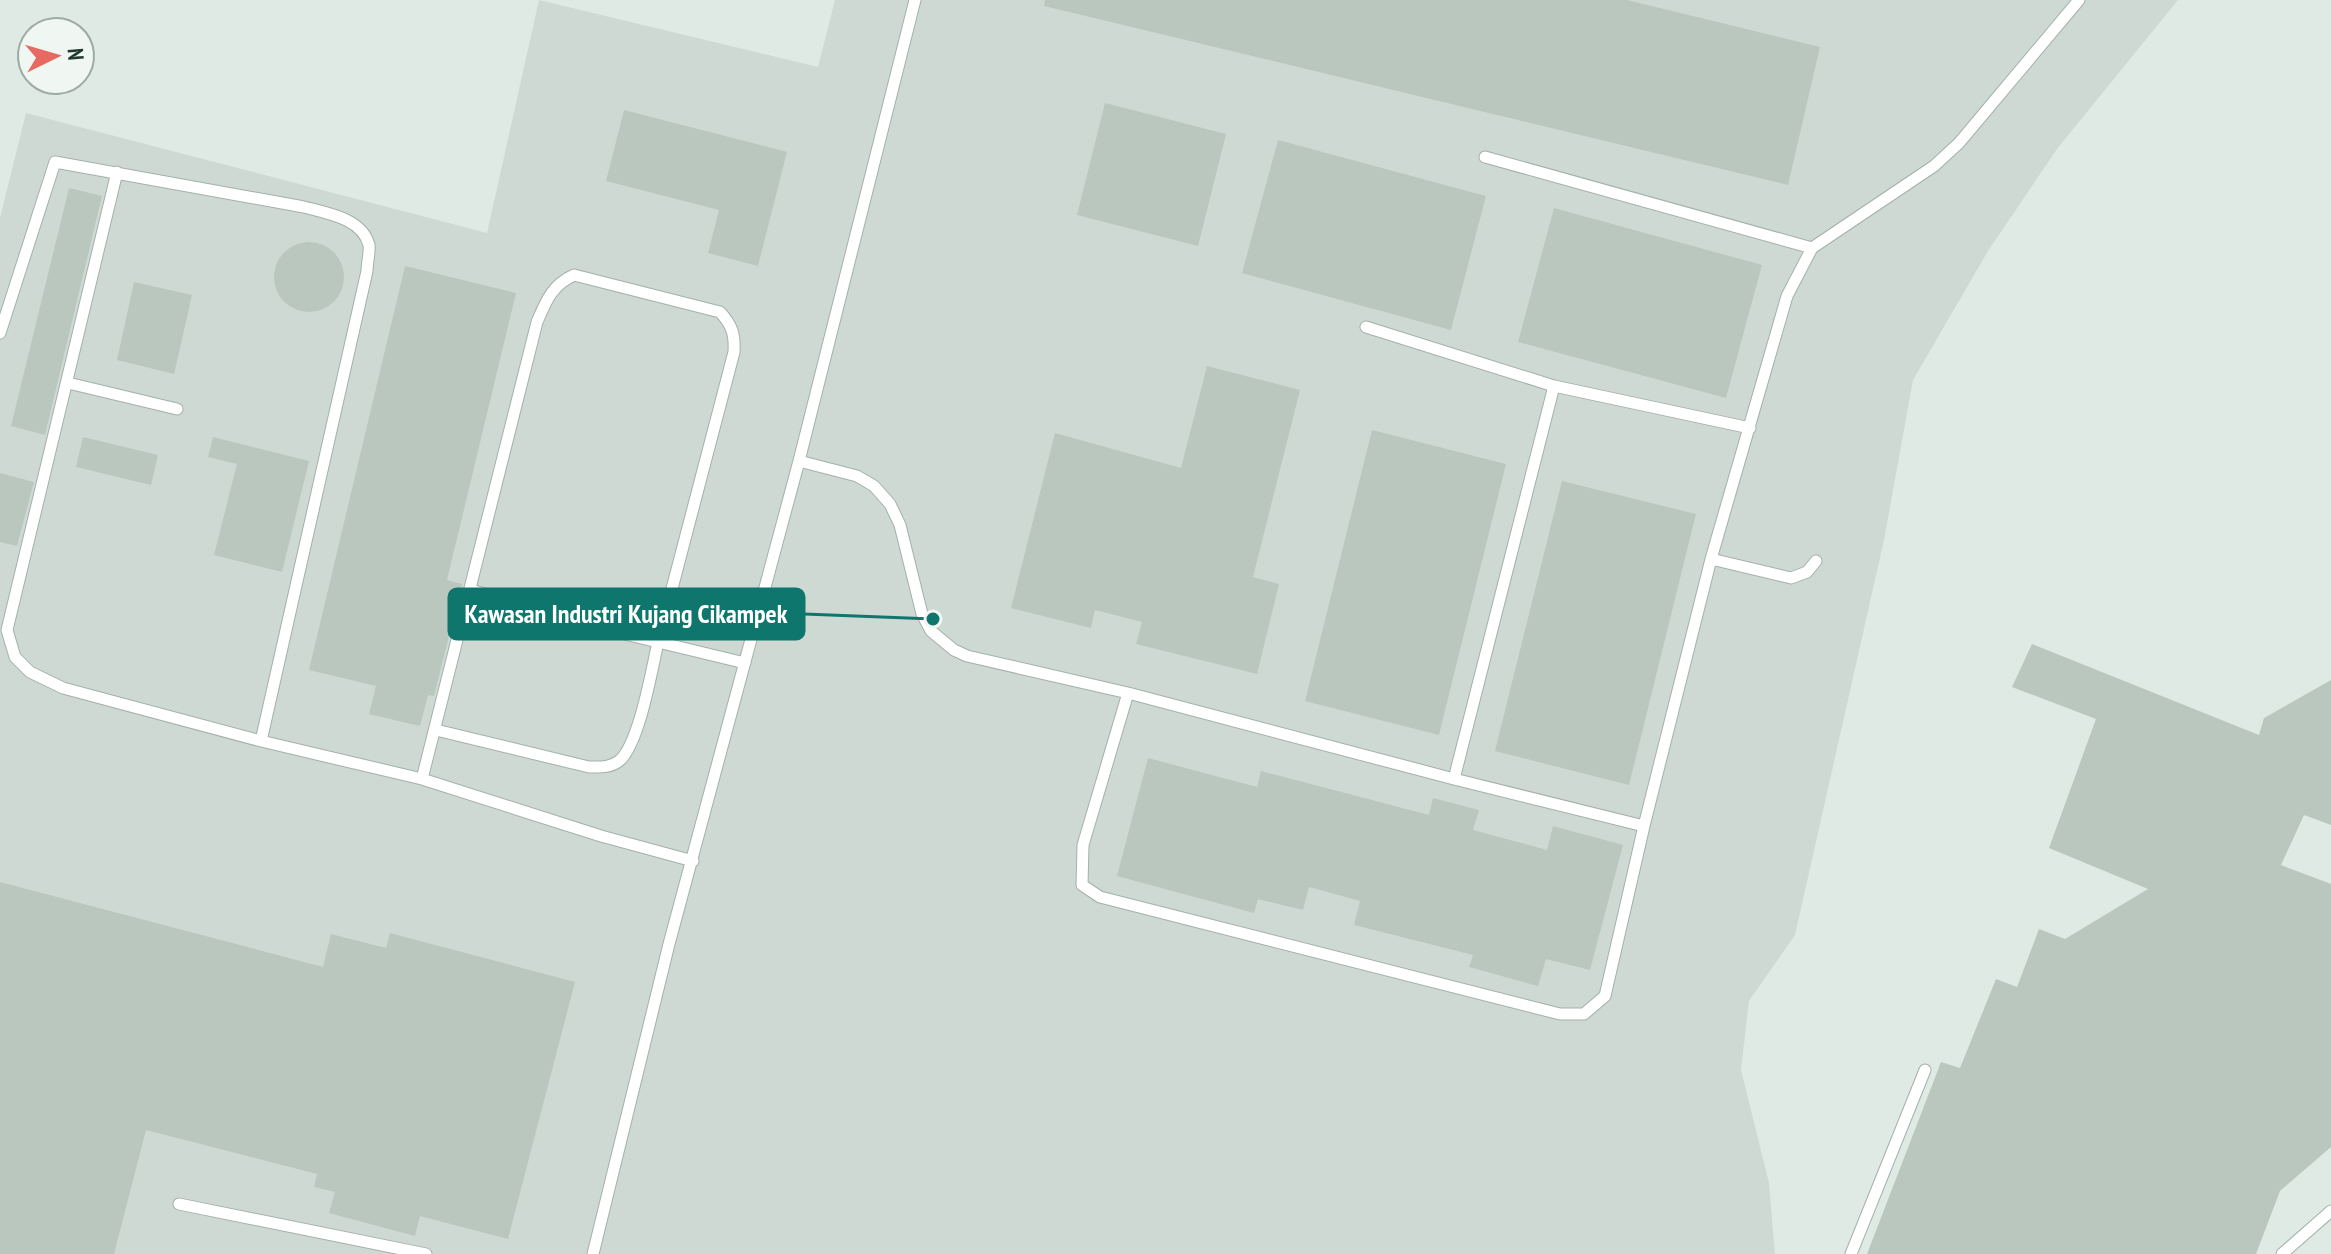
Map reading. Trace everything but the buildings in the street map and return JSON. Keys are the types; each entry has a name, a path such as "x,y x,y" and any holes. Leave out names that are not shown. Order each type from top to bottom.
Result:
{"lane":[{"path":"593,1254 669,944 799,461 915,0"},
{"path":"1128,693 1083,845 1082,885 1100,897 1115,901 1560,1014 1584,1014 1605,996 1711,559 1787,296 1812,248 1934,166 2079,0"},
{"path":"1485,157 1812,248"},
{"path":"0,333 55,162 304,207 338,216 358,227 369,245 367,271 261,741"},
{"path":"117,172 7,630 15,657 30,672 63,688 261,741 422,779 586,832 693,861"},
{"path":"422,779 537,322 549,293 562,280 574,275 720,312 731,323 735,338 734,352 629,750 618,762 608,767 589,767 436,730"},
{"path":"1366,327 1554,386 1750,428"},
{"path":"68,383 177,409"},
{"path":"1454,779 1554,386"},
{"path":"799,461 857,476 874,486 890,504 900,525 922,614 931,631 954,650 967,656 1128,693 1644,826"},
{"path":"1711,559 1791,578 1807,572 1816,561"},
{"path":"471,590 591,626 745,663"},
{"path":"1851,1254 1925,1070"},
{"path":"179,1204 426,1254"},
{"path":"2282,1254 2331,1211"}],"shaded area":[{"path":"539,0 818,67 835,0 2178,0 2057,149 1988,251 1913,380 1884,540 1795,935 1749,1001 1741,1070 1769,1183 1775,1254 0,1254 0,218 26,113 487,233"}],"place":[{"name":"Kawasan Industri Kujang Cikampek","path":"933,619"}]}
